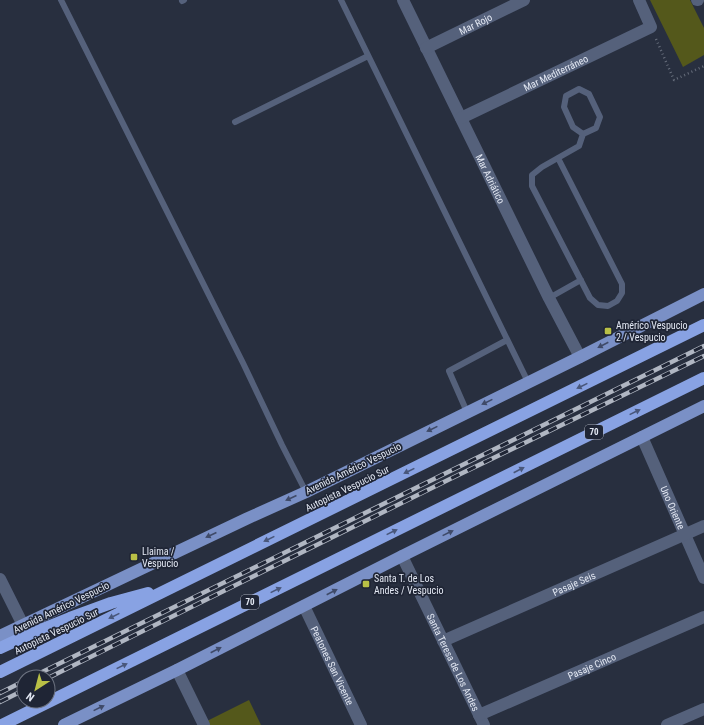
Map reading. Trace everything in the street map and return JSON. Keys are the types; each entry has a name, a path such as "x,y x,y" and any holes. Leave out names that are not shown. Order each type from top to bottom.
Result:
{"highway":[{"name":"Autopista Vespucio Sur","path":"0,672 704,325"},
{"name":"70","path":"2,725 704,378"},
{"path":"0,648 42,629 111,603 175,586"},
{"path":"21,725 62,696"}],"main road":[{"name":"Avenida Américo Vespucio","path":"0,636 306,492 704,294"},
{"path":"64,725 704,406"}],"street":[{"name":"Mar Adriático","path":"403,0 549,298 580,357"},
{"name":"Mar Rojo","path":"426,48 524,0"},
{"path":"639,0 651,28"},
{"name":"Mar Mediterráneo","path":"461,118 651,28"},
{"name":"Uno Oriente","path":"642,436 704,578"},
{"name":"Pasaje Seis","path":"443,641 704,526"},
{"name":"Santa Teresa de Los Andes","path":"402,556 482,720"},
{"path":"0,579 23,625"},
{"name":"Peatones San Vicente","path":"304,606 361,725"},
{"name":"Pasaje Cinco","path":"482,720 704,617"},
{"path":"177,670 204,725"},
{"path":"667,725 702,714"}],"lane":[{"path":"61,0 240,356 306,492"},
{"path":"341,0 528,382"},
{"path":"235,122 368,56"},
{"path":"558,158 622,284 622,293 617,301 608,306 598,304 590,298 532,186 532,175 542,167 579,146 583,134 596,128 600,117 589,94 579,89 566,96 564,107 573,127 583,134"},
{"path":"549,298 581,280"},
{"path":"467,412 449,371 507,340"}],"path":[{"path":"651,28 674,80 704,66"}],"green space":[{"path":"650,0 690,0 704,28 704,55 683,67"},
{"path":"249,700 261,725 199,725"}],"railway":[{"path":"48,669 704,346"},
{"path":"56,674 450,479 704,356"},
{"path":"0,693 16,685"},
{"path":"0,702 16,694"}],"place":[{"name":"Américo Vespucio 2 / Vespucio","path":"608,331"},
{"name":"Llaima / Vespucio","path":"134,557"},
{"name":"Santa T. de Los Andes / Vespucio","path":"366,584"}]}
